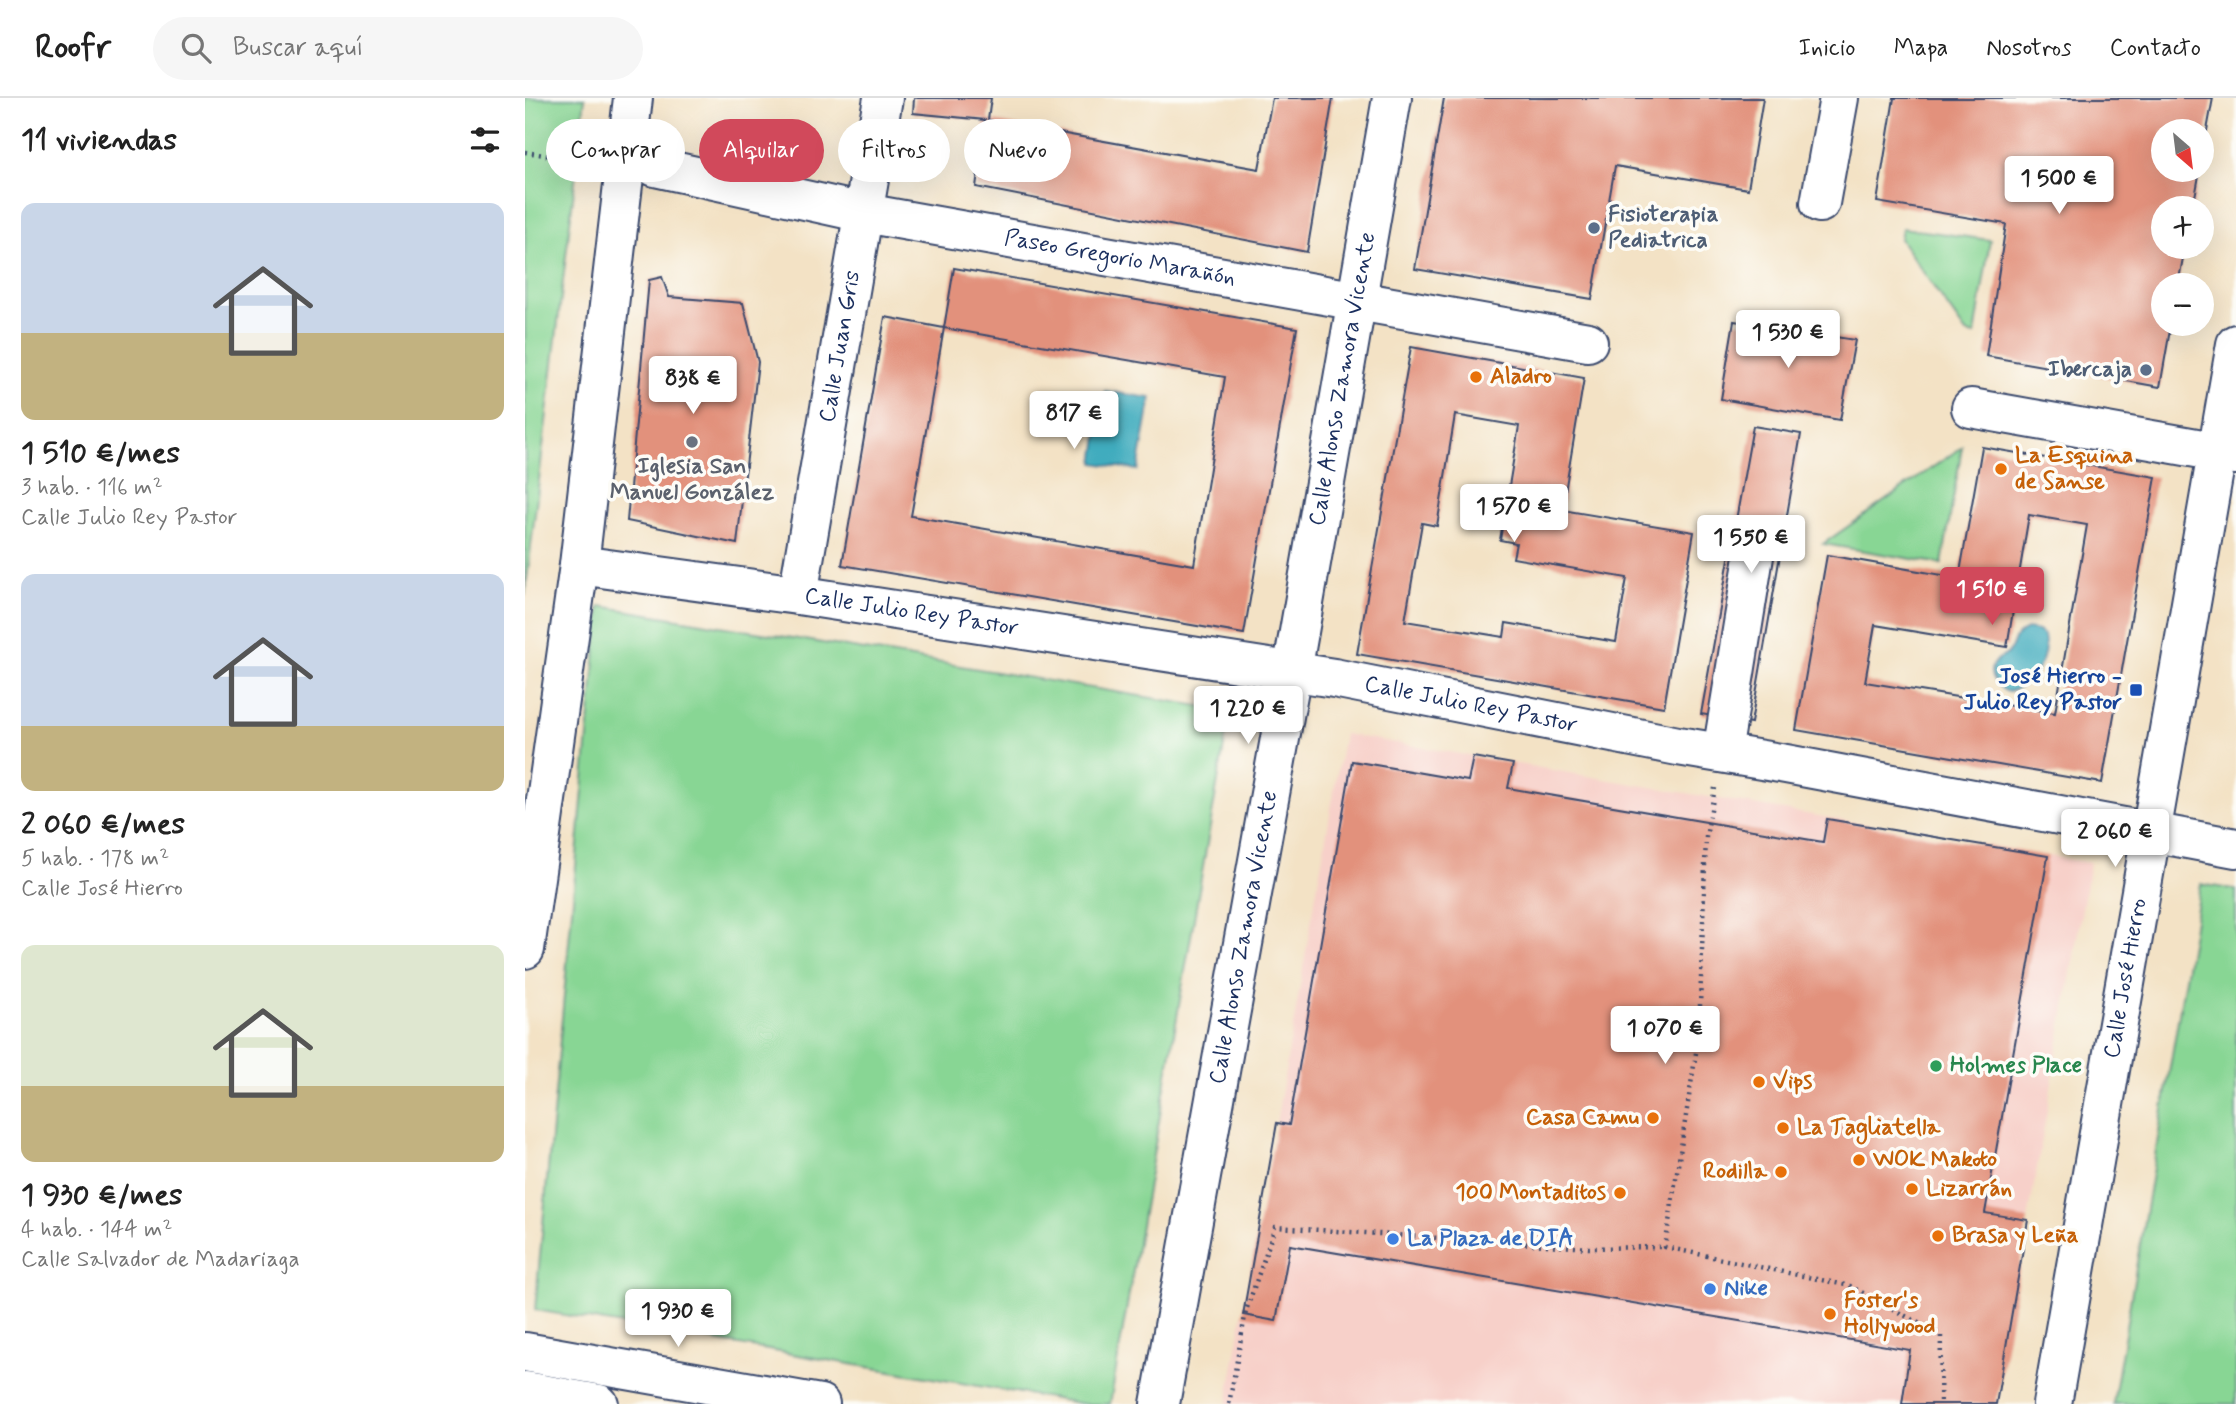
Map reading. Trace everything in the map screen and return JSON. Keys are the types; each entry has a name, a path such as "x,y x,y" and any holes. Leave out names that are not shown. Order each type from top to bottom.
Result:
{"street":[{"path":"525,949 579,565 633,98"},
{"name":"Calle Juan Gris","path":"797,595 883,98"},
{"name":"Calle Alonso Zamora Vicente","path":"1160,1404 1392,98"},
{"path":"1820,203 1839,98"},
{"name":"Paseo Gregorio Marañón","path":"685,174 864,213 1588,342"},
{"name":"Calle José Hierro","path":"2052,1404 2151,834 2227,453 2236,344"},
{"path":"1971,408 2227,453"},
{"path":"1722,753 1757,538"},
{"name":"Calle Julio Rey Pastor","path":"579,565 797,595 1334,678 2236,848"},
{"path":"525,1352 820,1404"},
{"path":"525,1391 599,1404"}],"path":[{"path":"525,152 546,155"},
{"path":"1665,1247 1699,1034 1706,837 1722,753"},
{"path":"1229,1404 1246,1311 1275,1227 1589,1248 1665,1247 1850,1286 1941,1335 1940,1404"}],"shaded area":[{"path":"1344,734 2090,863 1996,1404 1227,1404"}],"green space":[{"path":"525,98 585,98 582,119 546,119 546,182 575,182 525,596"},
{"path":"1902,228 1990,240 1975,335 1966,333 1900,239"},
{"path":"1962,447 1942,564 1823,544"},
{"path":"600,606 1230,711 1110,1404 1084,1404 535,1310"},
{"path":"2201,884 2236,890 2236,1404 2113,1404"}],"water":[{"path":"1105,391 1151,398 1138,470 1094,463"},
{"path":"2027,629 2038,631 2044,636 2044,654 2031,678 2007,692 1995,682 1991,669 1997,660 2010,651 2018,635"}],"building":[{"path":"914,98 991,98 988,119 913,113"},
{"path":"1272,98 1333,98 1307,252 976,187 977,182 1071,182 1071,135 1259,169"},
{"path":"1444,98 1763,98 1748,189 1615,166 1592,299 1415,269"},
{"path":"1894,98 2213,98 2209,119 2151,119 2151,182 2198,182 2195,196 2151,196 2151,259 2183,259 2180,273 2151,273 2151,336 2169,336 2160,387 1986,356 2006,224 1877,202"},
{"path":"954,268 1297,328 1244,634 842,565 885,317 944,328","holes":["944,328 1225,377 1194,565 911,516"]},
{"name":"Iglesia San Manuel González","path":"662,277 669,297 743,303 758,362 737,544 627,521 649,280"},
{"path":"1734,321 1855,340 1840,420 1721,399"},
{"path":"1411,347 1584,378 1562,510 1694,532 1664,707 1357,654","holes":["1455,415 1519,426 1500,540 1516,543 1513,558 1627,578 1616,642 1506,623 1504,637 1405,621 1422,523 1437,526"]},
{"path":"1753,426 1801,434 1751,723 1701,714"},
{"path":"1982,447 2156,477 2102,783 1796,730 1827,555 1959,578","holes":["2029,515 2087,525 2055,713 1865,682 1875,625 2007,647"]},
{"path":"1473,757 1513,764 1508,788 1823,842 1827,819 2048,856 1985,1213 2028,1220 1996,1404 1902,1404 1910,1350 1290,1245 1276,1321 1243,1315 1277,1123 1289,1125 1352,761 1468,781"}],"place":[{"name":"Fisioterapia Pediatrica","path":"1594,228"},
{"name":"Ibercaja","path":"2146,370"},
{"name":"Aladro","path":"1476,377"},
{"name":"Iglesia San Manuel González","path":"692,442"},
{"name":"La Esquina de Sanse","path":"2001,469"},
{"name":"José Hierro - Julio Rey Pastor","path":"2136,690"},
{"name":"Holmes Place","path":"1936,1066"},
{"name":"Vips","path":"1759,1082"},
{"name":"Casa Camu","path":"1653,1118"},
{"name":"La Tagliatella","path":"1783,1128"},
{"name":"WOK Makoto","path":"1859,1160"},
{"name":"Rodilla","path":"1781,1172"},
{"name":"Lizarrán","path":"1912,1189"},
{"name":"100 Montaditos","path":"1620,1193"},
{"name":"Brasa y Leña","path":"1938,1236"},
{"name":"La Plaza de DIA","path":"1393,1239"},
{"name":"Nike","path":"1710,1289"},
{"name":"Foster's Hollywood","path":"1830,1314"}]}
